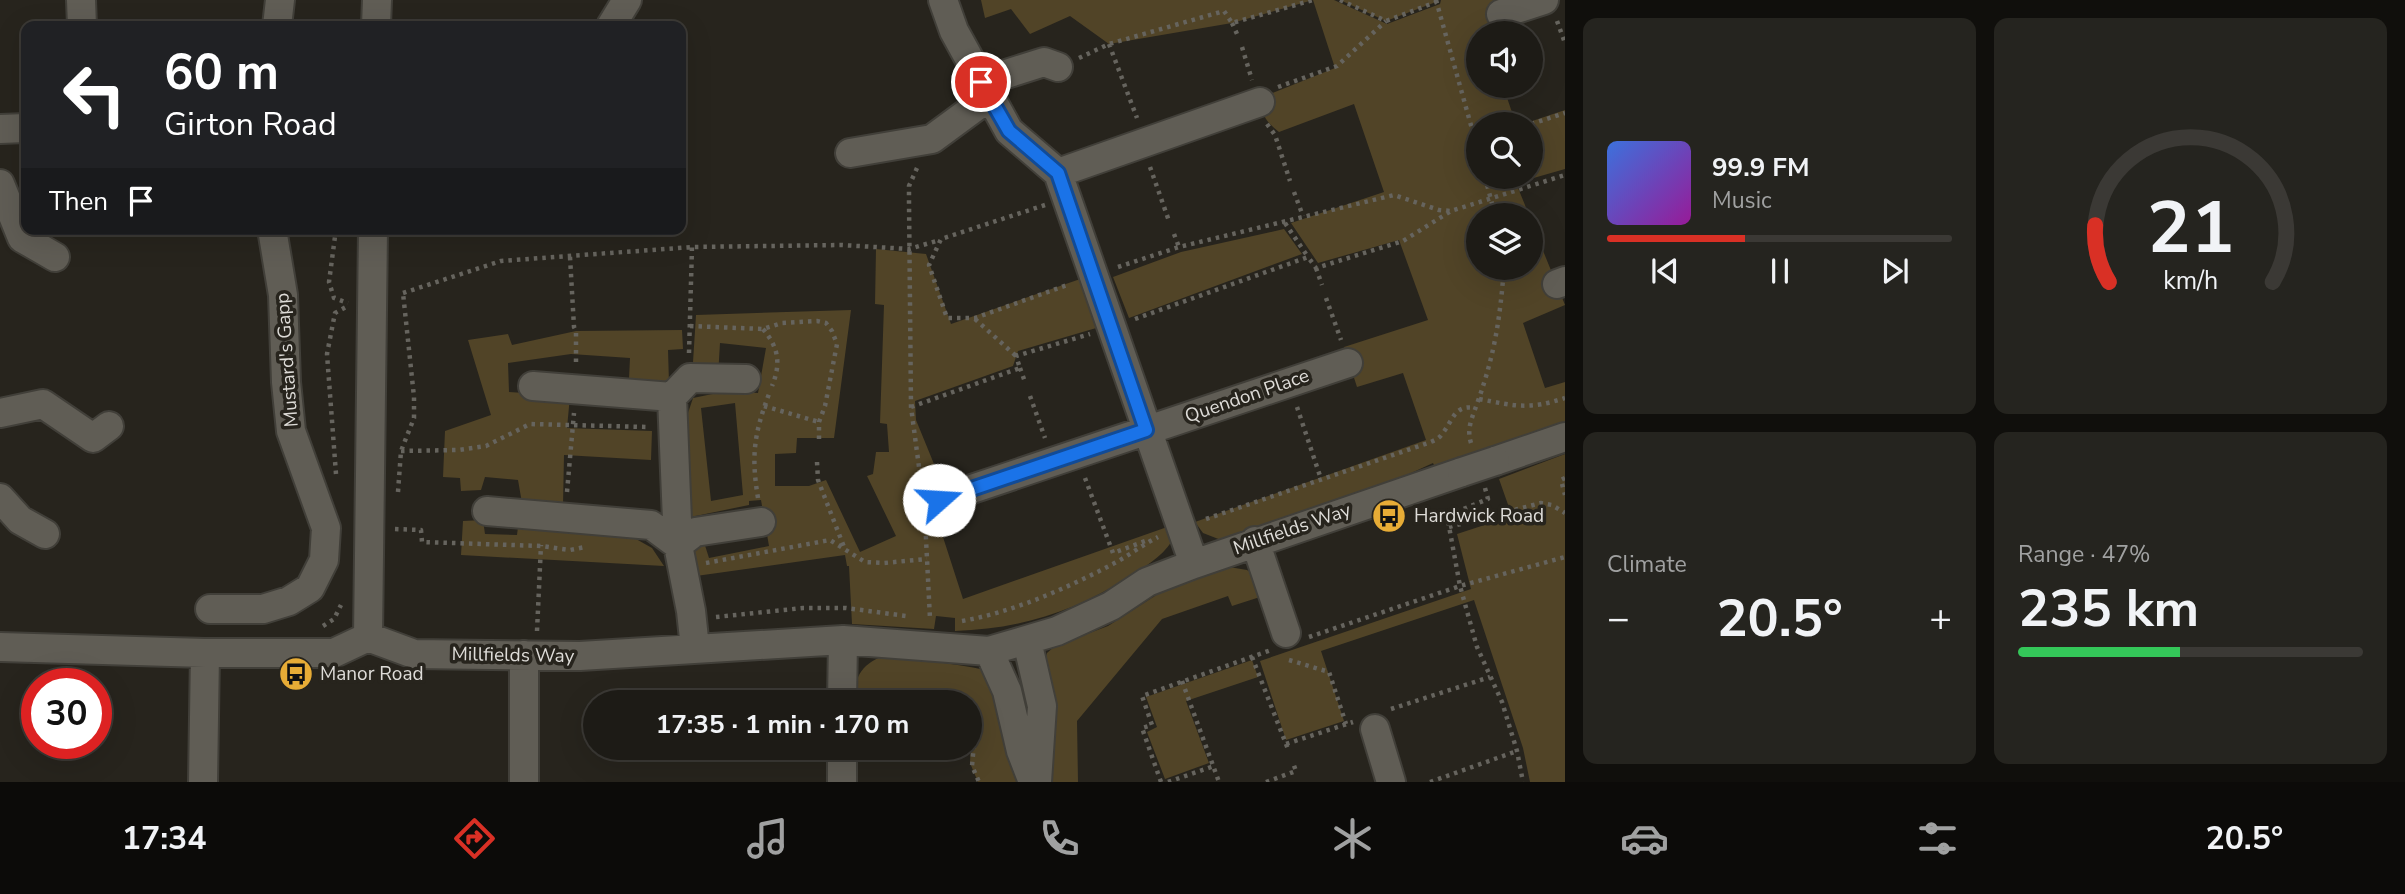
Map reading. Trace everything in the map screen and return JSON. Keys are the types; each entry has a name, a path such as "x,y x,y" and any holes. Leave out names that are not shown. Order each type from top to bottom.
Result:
{"street":[{"path":"80,0 82,21"},
{"path":"278,21 280,0"},
{"path":"376,21 377,0"},
{"path":"614,21 627,0"},
{"path":"943,0 954,31 1009,131 1058,173 1146,430 1168,533 1194,564"},
{"path":"1501,14 1544,0"},
{"path":"850,153 932,139 985,89 1044,62 1058,67"},
{"path":"1058,173 1258,99"},
{"path":"0,129 21,128"},
{"path":"0,184 22,238 55,257"},
{"name":"Mustard's Gapp","path":"210,609 263,609 289,601 310,588 324,561 326,528 291,431 286,382 283,295 273,235"},
{"path":"0,647 205,653 334,653 368,637 373,235"},
{"name":"Quendon Place","path":"928,501 1348,363"},
{"path":"533,386 681,388 746,379"},
{"path":"681,388 673,427 680,556 693,634"},
{"path":"0,413 43,404 93,438 109,426"},
{"name":"Millfields Way","path":"368,637 414,654 528,639 580,656 693,634 989,650 1057,631 1111,606 1147,582 1255,541 1565,437"},
{"path":"0,498 20,520 45,534"},
{"path":"487,510 651,525 680,556"},
{"path":"680,556 695,532 761,522"},
{"path":"1255,541 1287,641"},
{"path":"524,782 528,639"},
{"path":"842,640 842,690"},
{"path":"1027,641 1042,706 1035,782"},
{"path":"989,650 1007,691 1021,751 1035,782"},
{"path":"203,782 205,653"},
{"path":"1373,720 1391,782"},
{"path":"842,760 842,782"}],"path":[{"path":"1232,23 1314,0"},
{"path":"1340,0 1386,21"},
{"path":"1258,99 1337,65 1386,21 1436,1 1468,112"},
{"path":"1058,67 1110,44 1224,11 1237,34"},
{"path":"1241,47 1290,181"},
{"path":"1543,120 1565,113"},
{"path":"930,620 928,501 911,407 909,186 932,139"},
{"path":"1316,268 1403,241 1451,211 1565,175"},
{"path":"1488,189 1492,203"},
{"path":"1294,192 1303,216"},
{"path":"941,239 929,265 947,318 975,318 1179,247 1394,195 1451,211"},
{"path":"393,297 501,261 692,247 841,246 909,249 1067,199"},
{"path":"1285,223 1316,268 1322,285"},
{"path":"1174,234 1179,247"},
{"path":"335,235 329,282 334,298 352,304 335,313 327,354 336,476"},
{"path":"681,388 690,326 692,247"},
{"path":"1016,356 1111,328 1308,257"},
{"path":"1494,350 1500,325 1503,280"},
{"path":"397,503 401,451 414,418 403,293"},
{"path":"1326,298 1348,363"},
{"path":"975,318 1016,356 1025,382"},
{"path":"690,326 763,330 782,323 826,323 837,344 825,406 819,422 819,439"},
{"path":"763,330 772,340 779,358 777,373 755,435 753,458 766,552"},
{"path":"911,407 1020,368"},
{"path":"1289,381 1321,479"},
{"path":"1030,396 1113,553 1428,443 1440,438 1457,411 1475,408"},
{"path":"1479,399 1520,407 1546,404 1565,398"},
{"path":"764,406 819,422"},
{"path":"401,451 459,450 486,446 530,424 673,427"},
{"path":"817,462 817,480 844,547"},
{"path":"1565,478 1561,480 1565,495"},
{"path":"1523,782 1502,702 1477,647 1460,586 1449,527 1541,503 1552,505 1565,513"},
{"path":"393,542 396,516"},
{"path":"395,529 421,530 422,542 541,546 570,550 595,545"},
{"path":"957,622 986,617 1081,580 1168,533"},
{"path":"680,556 766,552 830,540 865,562 927,559"},
{"path":"541,546 528,639 549,631"},
{"path":"1161,782 1142,728 1152,725 1142,695 1252,657 1287,641 1460,586 1565,557"},
{"path":"312,627 323,626 334,619 343,600"},
{"path":"693,634 803,608 846,608 937,622"},
{"path":"1265,652 1329,672 1346,724"},
{"path":"1252,657 1289,752"},
{"path":"1286,744 1346,724 1373,720 1490,677"},
{"path":"1182,681 1219,782"},
{"path":"1430,782 1517,751"},
{"path":"973,760 972,766 979,782"},
{"path":"1266,782 1296,771 1293,763"},
{"path":"1168,782 1214,766"}],"shaded area":[{"path":"981,0 1313,0 1232,23 1109,44 1070,16 1030,34 1011,9 985,18"},
{"path":"1313,0 1334,0 1387,24 1440,4 1441,0 1494,0 1504,21 1466,21 1466,98 1507,98 1512,112 1466,112 1466,189 1518,189 1524,203 1466,203 1466,280 1543,280 1543,251 1565,305 1523,323 1545,388 1565,382 1565,424 1435,467 1433,463 1396,480 1221,540 1203,533 1195,522 1426,440 1403,373 1357,387 1344,347 1428,320 1399,240 1318,263 1291,223 1384,192 1354,104 1279,132 1268,121 1261,108 1260,98 1335,68"},
{"path":"1340,0 1436,0 1436,2 1386,21"},
{"path":"1565,110 1565,169 1543,175 1543,117"},
{"path":"1284,229 1302,254 1129,318 1113,277 1181,252"},
{"path":"876,249 926,254 951,324 1086,277 1103,326 1018,351 1013,366 915,401 916,420 934,464 951,530 942,534 963,599 1170,526 1172,541 1168,547 1152,562 1087,600 1024,622 979,630 955,631 955,618 936,616 934,629 852,624 849,566 845,555 696,576 689,545 702,536 709,558 769,546 761,500 681,519 682,431 693,398 727,391 758,393 766,348 720,343 718,376 702,375 693,362 696,315 851,310 834,438 797,438 796,453 775,454 775,486 809,486 826,480 860,552 896,536 867,476 873,474 876,452 889,452 887,424 880,423 884,305 875,304","holes":["735,403 743,495 711,501 701,408"]},
{"path":"682,330 683,349 668,350 669,383 629,379 630,358 571,354 508,363 509,392 570,396 567,428 652,431 651,460 564,455 563,505 522,503 518,480 485,477 481,490 461,491 460,478 443,477 445,431 491,415 468,340 508,334 512,345 576,331"},
{"path":"1565,454 1565,782 1530,782 1523,748 1474,600 1321,651 1344,721 1286,740 1260,661 1471,589 1457,534 1512,516 1499,479"},
{"path":"483,520 485,534 517,535 518,527 629,535 652,548 664,566 461,555 463,521"},
{"path":"1229,567 1247,570 1253,574 1260,597 1232,606 1228,596 1162,619 1077,721 1078,782 1048,782 1047,653 1055,646 1108,626 1172,585"},
{"path":"889,654 985,670 993,687 1018,782 978,782 970,763 970,760 982,760 982,690 855,690 858,677 872,661"},
{"path":"1252,660 1258,677 1186,701 1209,763 1165,779 1147,732 1157,727 1146,697"}],"place":[{"name":"Hardwick Road","path":"1389,516"},
{"name":"Manor Road","path":"296,674"}],"route":[{"path":"939,500 1146,430 1058,173 1009,131 981,82"}]}
